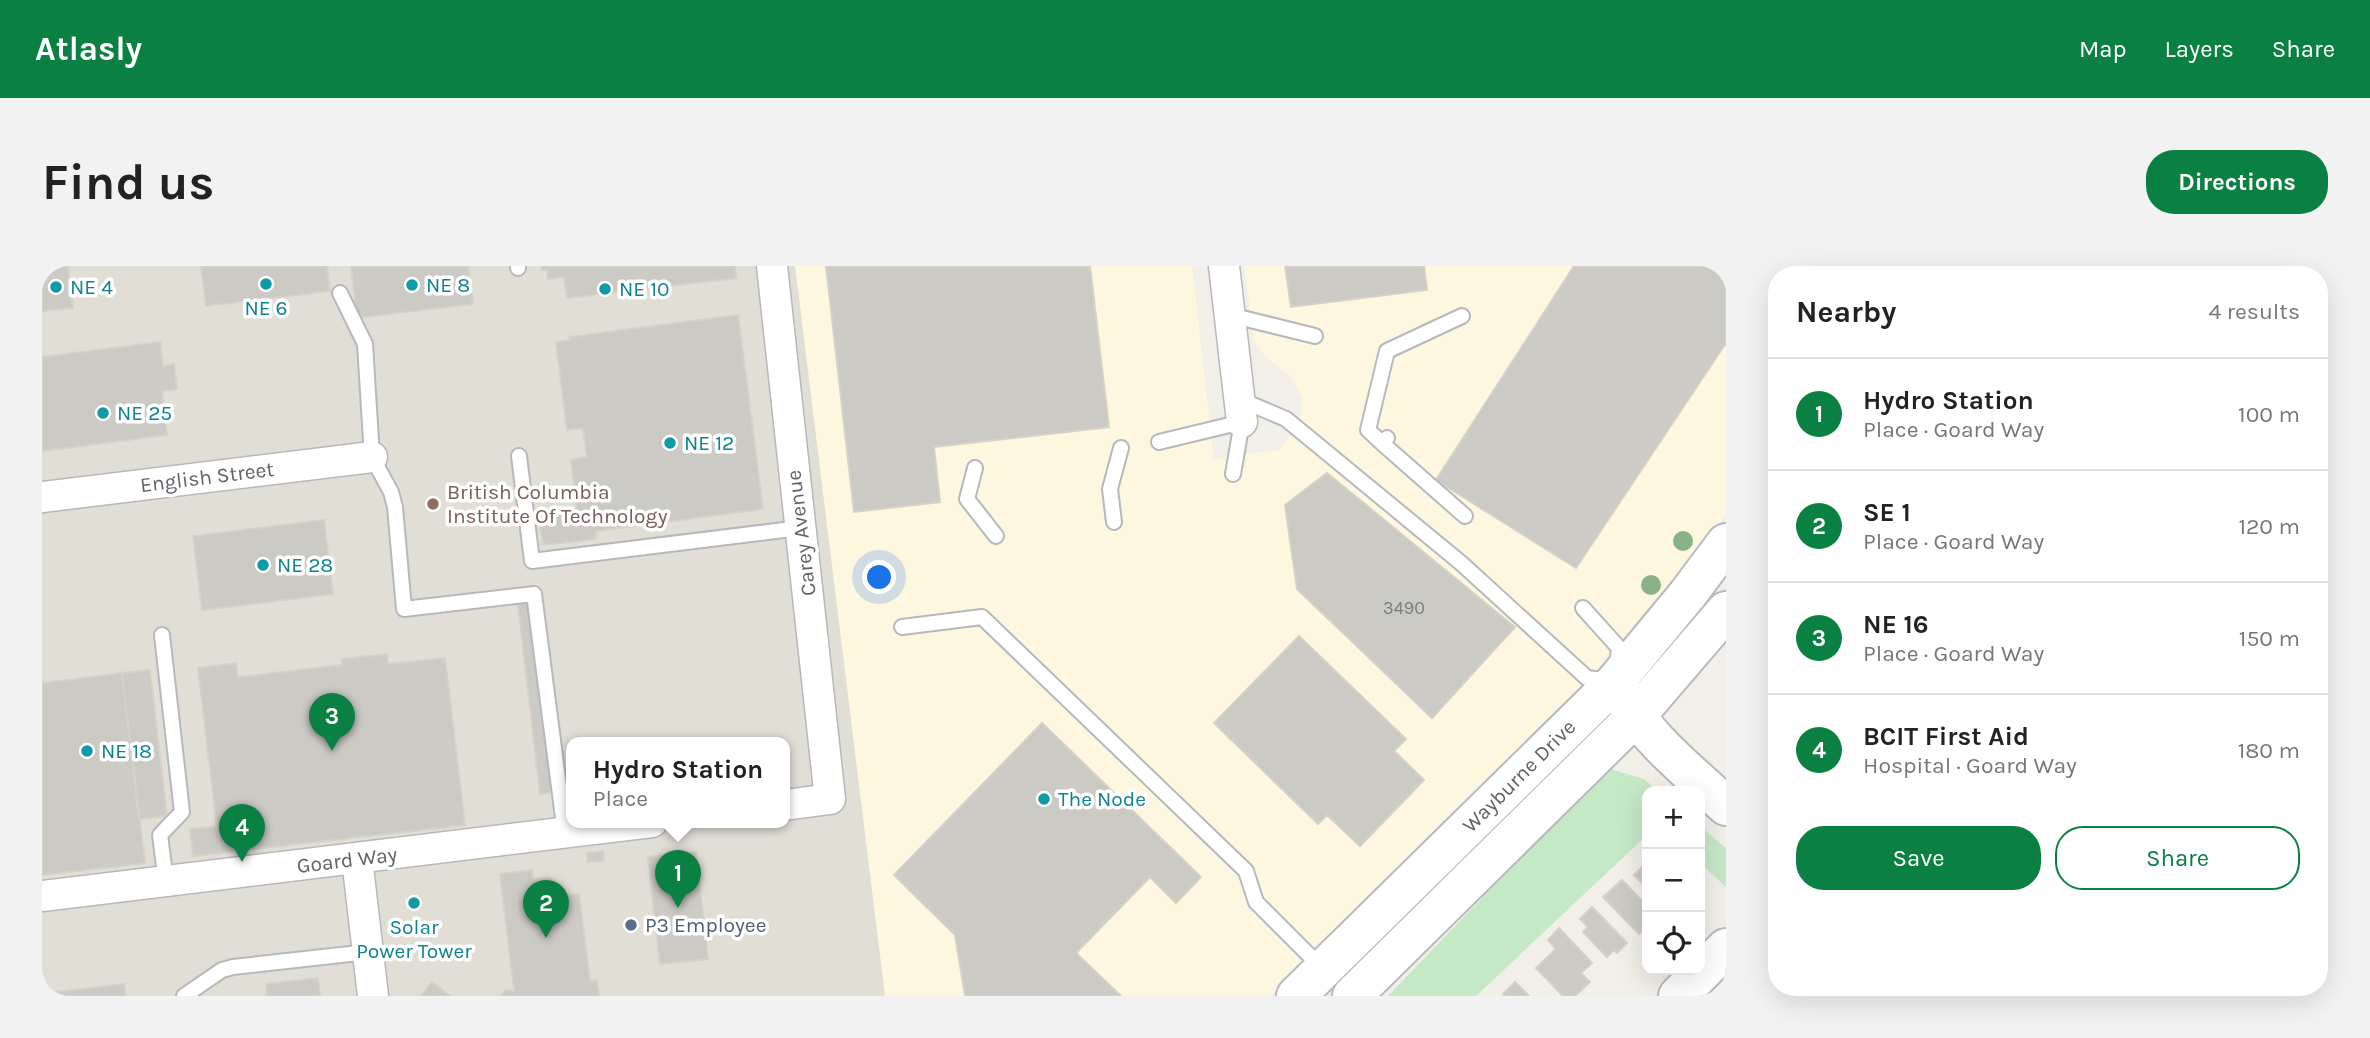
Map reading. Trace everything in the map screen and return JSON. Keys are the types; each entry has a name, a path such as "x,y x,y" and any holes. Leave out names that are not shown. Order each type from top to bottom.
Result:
{"street":[{"name":"Carey Avenue","path":"772,266 830,799 790,804"},
{"path":"1224,266 1241,410"},
{"name":"English Street","path":"42,497 372,457"},
{"name":"Wayburne Drive","path":"1296,996 1615,682 1726,543"},
{"name":"Wayburne Drive","path":"1352,996 1635,717 1726,611"},
{"path":"1615,682 1635,717 1726,806"},
{"name":"Goard Way","path":"42,896 608,828"},
{"path":"357,859 373,996"},
{"path":"1678,996 1726,948"}],"lane":[{"path":"340,293 365,344 372,457 391,492 404,609 534,594 565,834"},
{"path":"1230,315 1315,336"},
{"path":"1462,316 1388,351 1368,430 1386,440 1465,516"},
{"path":"1234,474 1241,410"},
{"path":"1159,442 1241,410 1286,419 1461,563 1587,678 1615,682 1619,648 1583,608"},
{"path":"1114,522 1110,489 1121,448"},
{"path":"519,456 532,561 800,528"},
{"path":"975,468 967,499 996,536"},
{"path":"902,627 982,617 1246,871 1256,902 1324,969"},
{"path":"162,635 182,812 160,835 166,882"},
{"path":"184,996 222,970 233,967 368,952"}],"shaded area":[{"name":"British Columbia Institute Of Technology","path":"42,266 795,266 885,996 42,996"},
{"path":"795,266 1192,266 1214,459 1278,450 1294,432 1301,413 1302,398 1294,380 1264,355 1253,340 1245,266 1726,266 1726,514 1700,554 1576,695 1271,996 885,996"}],"green space":[{"path":"1607,768 1644,779 1652,786 1642,786 1642,840 1476,996 1388,996"},
{"path":"1705,830 1726,848 1726,887 1705,868"}],"building":[{"name":"NE 4","path":"42,266 68,266 73,308 42,311"},
{"name":"NE 6","path":"201,266 327,266 330,291 206,306"},
{"name":"NE 8","path":"351,266 468,266 473,304 357,318"},
{"name":"NE 10","path":"542,266 735,266 736,278 567,298 564,277 548,279 547,270 542,270"},
{"path":"826,266 1090,266 1109,427 934,447 940,502 854,512"},
{"path":"1285,266 1424,266 1427,290 1291,307"},
{"path":"1574,266 1711,266 1726,275 1726,343 1576,568 1436,480"},
{"name":"NE 12","path":"738,315 763,509 595,531 596,539 543,545 539,514 577,509 571,460 587,457 583,428 567,430 556,342 570,340 569,337"},
{"name":"NE 25","path":"160,342 163,366 174,364 177,389 162,391 167,435 42,451 42,357"},
{"path":"1327,473 1515,627 1432,718 1297,589 1285,505"},
{"name":"NE 28","path":"324,520 333,594 202,610 193,536"},
{"path":"533,603 555,792 540,794 518,604"},
{"path":"1299,636 1406,739 1394,751 1424,780 1360,846 1327,815 1318,824 1214,723"},
{"path":"387,654 388,664 445,658 465,825 220,853 198,668 236,663 238,677 342,665 342,659"},
{"name":"NE 18","path":"150,670 167,816 139,819 122,673"},
{"name":"NE 18","path":"122,673 145,863 42,875 42,683"},
{"name":"The Node","path":"1042,723 1201,877 1176,903 1150,877 1076,953 1121,996 965,996 955,935 894,875"},
{"path":"217,826 220,853 193,856 190,829"},
{"path":"603,851 604,861 588,862 587,853"},
{"path":"696,852 708,959 660,964 648,857"},
{"path":"1642,867 1642,883 1634,875"},
{"path":"532,870 533,880 550,878 562,886 563,896 579,894 590,981 597,980 599,996 501,996 505,991 514,990 500,874"},
{"path":"1622,880 1642,901 1642,931 1639,934 1603,897"},
{"name":"Solar Power Tower","path":"419,897 420,908 410,910 408,898"},
{"path":"1592,907 1627,943 1617,953 1614,950 1607,957 1583,932 1588,927 1580,919"},
{"path":"1559,928 1592,963 1581,973 1590,982 1575,996 1563,996 1536,968 1556,949 1548,940"},
{"path":"318,978 320,996 267,996 266,984"},
{"path":"432,982 450,996 421,996"},
{"path":"1515,982 1529,996 1503,994"},
{"path":"124,984 125,996 57,996 57,992"}],"place":[{"name":"NE 6","path":"266,284"},
{"name":"NE 8","path":"412,285"},
{"name":"NE 4","path":"56,287"},
{"name":"NE 10","path":"605,289"},
{"name":"NE 25","path":"103,413"},
{"name":"NE 12","path":"670,443"},
{"name":"British Columbia Institute Of Technology","path":"433,504"},
{"name":"NE 28","path":"263,565"},
{"name":"NE 18","path":"87,751"},
{"name":"NE 16","path":"332,751"},
{"name":"The Node","path":"1044,799"},
{"name":"BCIT First Aid","path":"242,862"},
{"name":"Solar Power Tower","path":"414,903"},
{"name":"Hydro Station","path":"678,908"},
{"name":"P3 Employee","path":"631,925"},
{"name":"SE 1","path":"546,938"}]}
